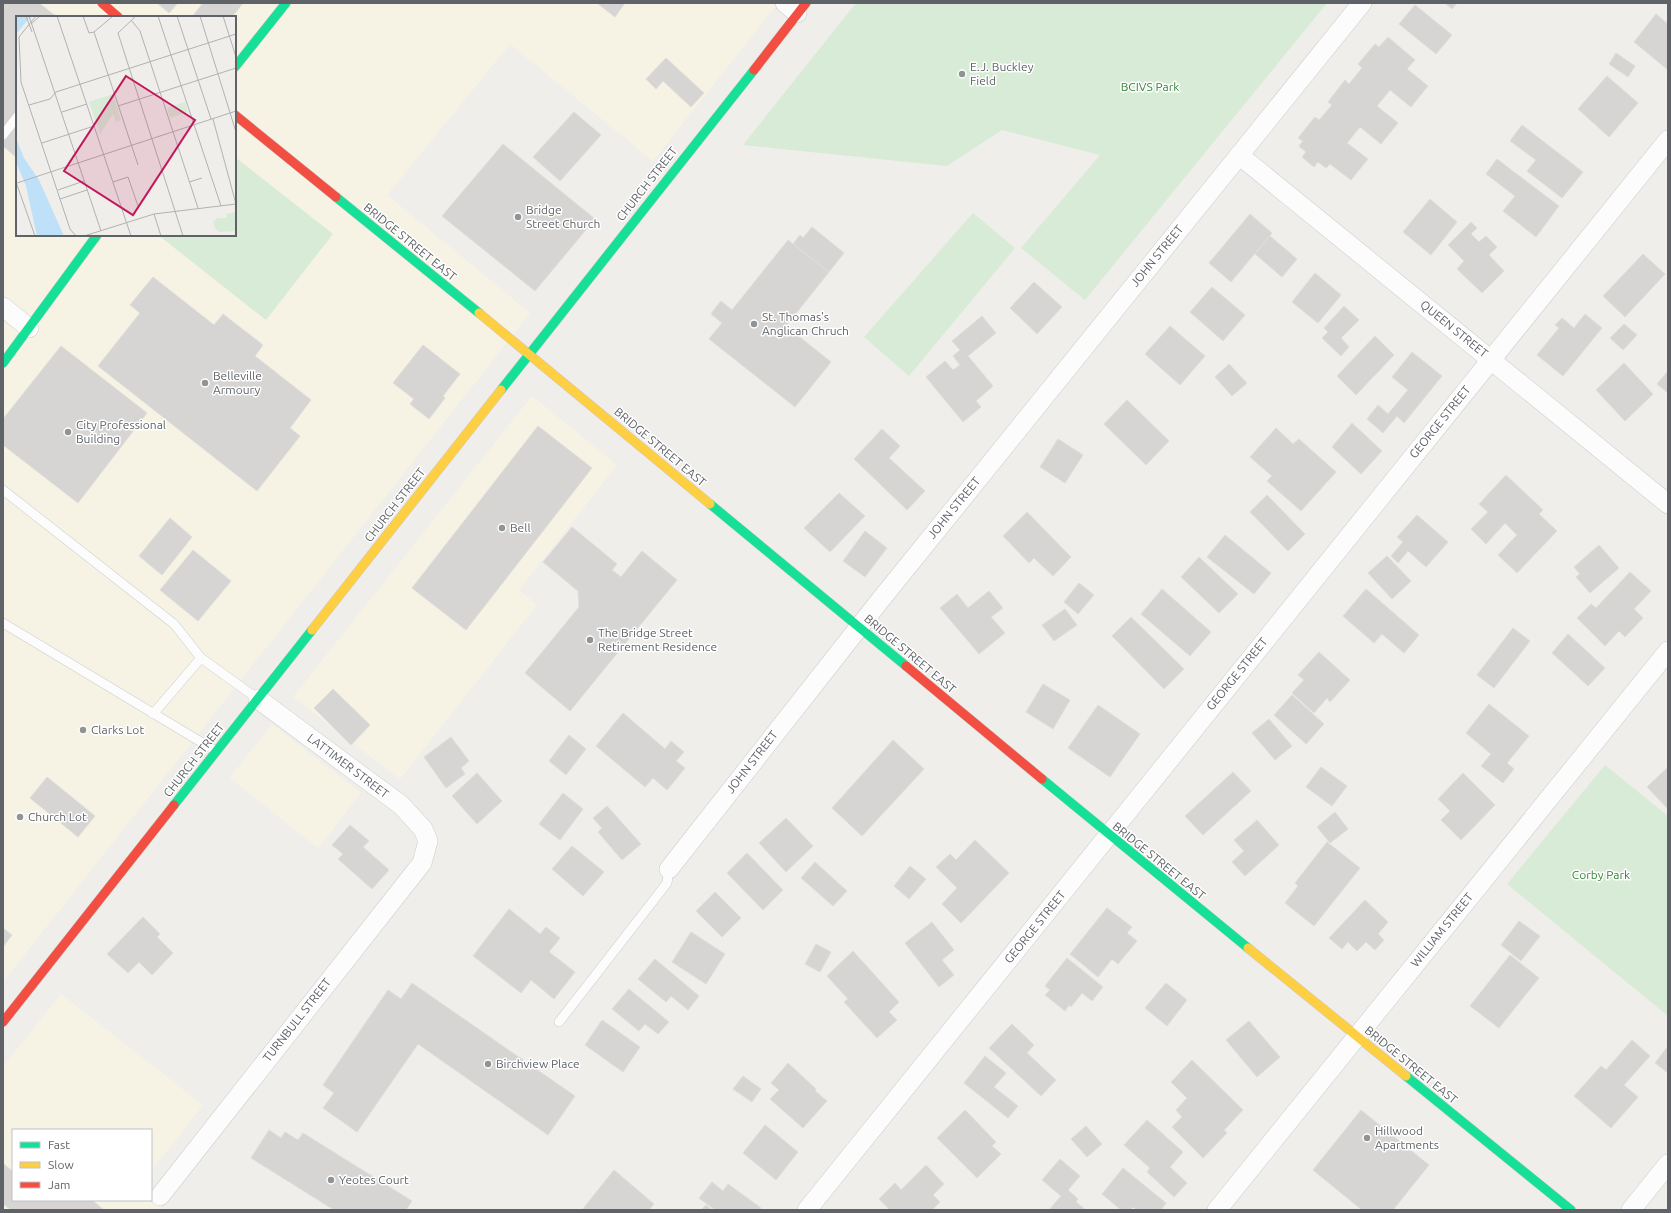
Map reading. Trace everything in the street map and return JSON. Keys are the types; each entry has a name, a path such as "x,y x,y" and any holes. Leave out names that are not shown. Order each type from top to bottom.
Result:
{"street":[{"path":"236,66 286,3"},
{"name":"JOHN STREET","path":"669,869 859,627 1362,3"},
{"name":"CHURCH STREET","path":"3,1022 529,354 796,6"},
{"path":"103,7 116,16"},
{"name":"BRIDGE STREET EAST","path":"236,116 529,354 1109,835 1571,1210"},
{"name":"GEORGE STREET","path":"807,1210 1490,359 1668,140"},
{"name":"QUEEN STREET","path":"1239,154 1668,504"},
{"path":"3,363 96,236"},
{"path":"3,307 29,328"},
{"name":"WILLIAM STREET","path":"1217,1210 1668,650"},
{"name":"LATTIMER STREET","path":"258,699 401,805 423,829 428,841"},
{"name":"TURNBULL STREET","path":"160,1196 422,863 428,841"},
{"path":"1631,1210 1668,1164"}],"lane":[{"path":"3,135 16,118"},
{"path":"3,490 174,624 201,658 258,699"},
{"path":"3,623 216,751"},
{"path":"154,714 201,658"},
{"name":"JOHN STREET","path":"559,1022 667,883 669,869"}],"shaded area":[{"path":"3,3 778,3 653,161 510,44 387,195 530,313 3,982"},
{"path":"532,396 617,465 519,590 537,605 400,779 293,697"},
{"path":"272,724 361,793 318,848 230,778"},
{"path":"61,994 203,1105 152,1170 152,1129 12,1129 12,1201 150,1201 165,1210 3,1210 3,1067"}],"green space":[{"name":"BCIVS Park","path":"856,3 1327,3 1085,300 1021,248 1100,155 1002,130 947,166 743,145"},
{"path":"236,158 333,234 266,320 159,236 236,236"},
{"path":"973,213 1015,248 909,376 864,337"},
{"name":"Corby Park","path":"1605,765 1668,816 1668,1016 1507,884"}],"building":[{"path":"3,3 39,3 56,16 16,16 16,113 3,129"},
{"path":"157,3 178,3 169,13"},
{"path":"203,3 243,3 233,16 193,16"},
{"path":"597,3 625,3 615,17"},
{"path":"1445,3 1457,3 1452,9"},
{"path":"1415,5 1452,35 1436,54 1399,24"},
{"path":"1656,14 1668,24 1668,70 1634,42"},
{"path":"1388,37 1415,60 1407,69 1428,86 1411,107 1390,90 1377,106 1398,123 1381,144 1360,127 1347,143 1368,159 1351,180 1330,164 1326,168 1318,162 1314,167 1302,157 1306,152 1299,146 1303,141 1298,138 1315,117 1319,120 1332,105 1328,102 1345,80 1349,84 1362,68 1358,64 1375,44 1379,47"},
{"path":"1616,53 1635,66 1628,77 1609,64"},
{"path":"666,58 704,93 691,107 663,81 656,89 646,79"},
{"path":"1607,76 1638,103 1609,137 1578,109"},
{"path":"574,112 601,135 560,181 533,157"},
{"path":"1522,125 1583,172 1562,198 1527,171 1536,160 1510,141"},
{"path":"16,126 16,157 3,146 3,142"},
{"name":"Bridge Street Church","path":"503,144 595,219 535,291 442,216"},
{"path":"1497,159 1559,206 1536,237 1503,211 1515,196 1486,174"},
{"path":"1430,199 1457,222 1431,255 1403,232"},
{"path":"1250,214 1272,233 1231,282 1209,263"},
{"path":"1471,222 1477,228 1471,234 1479,242 1486,236 1497,247 1489,255 1504,271 1482,293 1457,269 1464,261 1448,245"},
{"path":"812,227 844,253 829,272 793,244 800,235 803,238"},
{"path":"1270,236 1297,259 1282,277 1255,254"},
{"name":"St. Thomas's Anglican Chruch","path":"788,240 829,272 786,326 831,362 795,407 709,339 722,323 711,314 716,307 721,301 732,310"},
{"path":"1643,254 1665,274 1625,317 1603,296"},
{"path":"1315,273 1341,295 1318,323 1292,302"},
{"name":"Belleville Armoury","path":"153,277 214,325 223,314 263,345 255,356 311,400 290,428 300,436 257,491 98,366 140,313 130,305"},
{"path":"1034,282 1062,307 1037,334 1010,308"},
{"path":"1212,287 1245,315 1223,341 1190,312"},
{"path":"1344,306 1359,320 1341,338 1349,347 1341,356 1322,338 1328,332 1324,328"},
{"path":"1585,314 1602,328 1563,376 1537,355 1559,328 1555,325 1562,318 1574,328"},
{"path":"982,316 996,333 968,356 993,386 976,401 981,407 963,422 926,377 945,361 953,370 960,365 953,356 960,350 952,341"},
{"path":"1624,324 1637,335 1623,350 1610,338"},
{"path":"1170,326 1205,356 1180,385 1145,354"},
{"path":"1375,336 1394,355 1356,395 1337,376"},
{"path":"423,345 460,374 443,396 445,398 429,419 410,404 414,399 393,383"},
{"name":"City Professional Building","path":"61,346 147,413 78,503 3,445 3,419"},
{"path":"1412,352 1442,376 1404,423 1397,416 1383,433 1367,419 1378,405 1388,414 1408,390 1392,377"},
{"path":"1624,363 1653,394 1625,421 1596,390"},
{"path":"1229,364 1247,383 1232,396 1215,377"},
{"path":"1668,371 1668,393 1657,384"},
{"path":"1127,400 1169,441 1146,465 1104,424"},
{"path":"1352,423 1382,451 1361,474 1332,447"},
{"name":"Bell","path":"538,426 592,468 466,630 412,588"},
{"path":"1276,428 1293,444 1299,439 1336,472 1301,511 1267,481 1272,476 1250,457"},
{"path":"882,429 900,446 889,458 925,491 907,510 854,459"},
{"path":"1058,439 1083,455 1065,483 1040,467"},
{"path":"1506,475 1543,510 1539,514 1557,531 1517,573 1498,555 1517,535 1505,523 1486,544 1471,529 1488,512 1479,504"},
{"path":"839,493 865,516 830,552 804,528"},
{"path":"1267,495 1305,534 1288,551 1250,512"},
{"path":"1027,512 1071,557 1053,576 1034,558 1029,563 1003,536"},
{"path":"1417,515 1448,542 1426,567 1408,551 1398,563 1391,556 1403,542 1397,537"},
{"path":"170,518 192,537 162,575 139,556"},
{"name":"The Bridge Street Retirement Residence","path":"572,527 617,564 612,570 621,577 642,551 677,580 570,711 525,673 579,607 578,591 543,562"},
{"path":"865,531 887,548 865,577 843,561"},
{"path":"1225,535 1271,573 1254,594 1207,557"},
{"path":"1599,545 1619,568 1590,593 1576,577 1580,574 1574,567"},
{"path":"193,550 231,581 198,621 160,590"},
{"path":"1387,556 1411,581 1392,599 1368,573"},
{"path":"1199,557 1238,594 1219,613 1181,577"},
{"path":"1630,572 1651,591 1634,609 1643,618 1625,637 1619,631 1605,646 1577,618 1591,604 1596,608"},
{"path":"1079,583 1094,595 1078,614 1064,602"},
{"path":"1162,589 1211,632 1190,656 1141,614"},
{"path":"1366,589 1419,635 1404,653 1382,634 1374,643 1343,616"},
{"path":"989,591 1003,608 991,617 1005,633 979,654 940,608 957,594 968,608"},
{"path":"1065,609 1077,625 1054,641 1042,625"},
{"path":"1131,617 1184,669 1164,689 1112,636"},
{"path":"1513,628 1530,641 1494,688 1477,675"},
{"path":"1568,634 1605,668 1588,686 1552,653"},
{"path":"1319,652 1350,680 1330,702 1327,698 1314,713 1292,693 1304,680 1298,675"},
{"path":"1043,684 1070,700 1053,729 1026,712"},
{"path":"333,689 370,725 351,745 314,708"},
{"path":"1292,695 1324,724 1306,744 1274,715"},
{"path":"1489,704 1529,736 1507,763 1514,769 1503,783 1481,766 1491,754 1466,733"},
{"path":"1098,705 1140,734 1110,777 1068,748"},
{"path":"623,713 665,749 671,741 684,752 676,761 685,768 667,790 653,778 645,787 596,746"},
{"path":"1269,719 1292,746 1275,760 1252,733"},
{"path":"569,735 586,749 566,775 549,761"},
{"path":"451,737 469,761 461,768 465,774 446,788 424,757"},
{"path":"893,740 924,769 862,836 832,808"},
{"path":"1321,767 1347,786 1332,806 1306,787"},
{"path":"1668,767 1668,809 1647,787"},
{"path":"1233,772 1251,791 1203,835 1185,816"},
{"path":"477,773 502,801 477,824 452,796"},
{"path":"1463,773 1495,805 1461,840 1441,820 1450,811 1438,799"},
{"path":"47,777 95,816 78,837 30,798"},
{"path":"563,793 583,809 560,840 539,824"},
{"path":"607,806 641,844 622,860 598,832 602,828 593,818"},
{"path":"1335,812 1348,829 1330,843 1317,827"},
{"path":"786,818 813,846 786,872 759,843"},
{"path":"1257,820 1279,845 1245,876 1232,862 1244,851 1234,840"},
{"path":"350,825 369,841 363,847 389,870 372,889 338,859 343,854 332,845"},
{"path":"975,840 1009,873 961,923 942,904 957,888 936,867 950,854 956,860"},
{"path":"1327,842 1360,868 1314,926 1285,903 1298,886 1295,883"},
{"path":"572,846 604,872 583,896 552,869"},
{"path":"747,853 783,890 763,910 727,873"},
{"path":"815,862 847,891 833,906 801,878"},
{"path":"910,866 926,879 909,899 894,886"},
{"path":"715,892 741,918 722,937 696,911"},
{"path":"1365,900 1388,922 1378,934 1384,940 1375,950 1366,942 1357,951 1348,942 1342,949 1329,938"},
{"path":"1107,908 1132,927 1127,933 1137,941 1118,964 1112,959 1098,977 1070,954"},
{"path":"509,909 540,934 546,927 560,938 549,952 575,972 554,999 531,980 521,993 473,956"},
{"path":"143,917 160,934 157,937 173,953 152,975 139,962 128,973 107,954"},
{"path":"1519,921 1540,936 1521,961 1501,945"},
{"path":"932,922 954,950 942,960 954,975 939,987 905,943"},
{"path":"3,928 12,935 3,947"},
{"path":"691,932 725,954 706,984 672,962"},
{"path":"816,944 831,952 820,972 805,964"},
{"path":"853,951 899,1002 889,1012 897,1020 877,1038 844,1002 848,999 827,976"},
{"path":"1510,955 1539,978 1499,1028 1470,1006"},
{"path":"1067,958 1103,987 1092,1001 1082,993 1071,1007 1069,1005 1065,1011 1045,995 1050,990 1045,986"},
{"path":"655,959 699,996 688,1010 671,996 666,1002 638,979"},
{"name":"Birchview Place","path":"412,983 575,1096 548,1135 418,1044 357,1132 323,1108 334,1093 323,1085 388,990 401,999"},
{"path":"1166,983 1187,1000 1167,1026 1145,1008"},
{"path":"629,989 669,1022 658,1034 645,1024 639,1031 612,1009"},
{"path":"602,1020 640,1047 623,1072 585,1045"},
{"path":"1249,1021 1280,1057 1257,1077 1226,1040"},
{"path":"1012,1024 1034,1045 1027,1053 1056,1080 1041,1096 989,1048"},
{"path":"1632,1040 1650,1056 1624,1085 1638,1097 1611,1128 1574,1096 1601,1066 1606,1070"},
{"path":"1668,1046 1668,1073 1655,1063"},
{"path":"985,1056 1006,1073 994,1087 1018,1106 1008,1118 964,1083"},
{"path":"1192,1060 1243,1110 1224,1130 1227,1133 1203,1158 1172,1127 1182,1117 1176,1110 1187,1098 1171,1082"},
{"path":"788,1063 816,1089 815,1091 827,1101 803,1128 770,1099 779,1090 771,1083"},
{"path":"743,1076 761,1089 752,1102 733,1089"},
{"path":"965,1110 996,1142 992,1146 1001,1154 977,1178 937,1138"},
{"name":"Hillwood Apartments","path":"1361,1110 1429,1165 1393,1210 1362,1210 1313,1170"},
{"path":"1147,1120 1183,1152 1170,1167 1187,1183 1174,1197 1147,1172 1150,1168 1124,1145"},
{"path":"765,1125 798,1152 776,1180 743,1153"},
{"path":"1086,1126 1102,1144 1087,1157 1071,1139"},
{"name":"Yeotes Court","path":"269,1130 281,1138 285,1132 298,1140 303,1133 412,1201 406,1210 334,1210 251,1158"},
{"path":"1060,1159 1080,1176 1068,1190 1078,1199 1076,1202 1086,1210 1049,1210 1061,1196 1042,1180"},
{"path":"3,1163 12,1171 12,1201 93,1201 104,1210 11,1210 3,1204"},
{"path":"926,1165 944,1184 933,1195 940,1202 932,1210 890,1210 879,1199 895,1183 901,1190"},
{"path":"1123,1168 1166,1203 1161,1210 1137,1210 1133,1207 1130,1210 1121,1210 1102,1194"},
{"path":"614,1170 654,1204 649,1210 582,1210"},
{"path":"712,1182 723,1191 728,1184 761,1208 759,1210 715,1210 699,1198"},
{"path":"706,1205 712,1210 701,1210"}],"traffic: fast":[{"path":"236,66 286,3"},
{"path":"501,390 754,70"},
{"path":"336,197 479,313"},
{"path":"3,363 96,236"},
{"path":"710,504 906,666"},
{"path":"174,805 312,630"},
{"path":"1042,779 1248,948"},
{"path":"1406,1076 1571,1210"}],"traffic: slow":[{"path":"479,313 710,504"},
{"path":"312,630 501,390"},
{"path":"1248,948 1406,1076"}],"traffic: jam":[{"path":"102,3 117,16"},
{"path":"754,70 806,3"},
{"path":"236,116 336,197"},
{"path":"906,666 1042,779"},
{"path":"3,1022 174,805"}],"place":[{"name":"E.J. Buckley Field","path":"962,74"},
{"name":"Bridge Street Church","path":"518,217"},
{"name":"St. Thomas's Anglican Chruch","path":"754,324"},
{"name":"Belleville Armoury","path":"205,383"},
{"name":"City Professional Building","path":"68,432"},
{"name":"Bell","path":"502,528"},
{"name":"The Bridge Street Retirement Residence","path":"590,640"},
{"name":"Clarks Lot","path":"83,730"},
{"name":"Church Lot","path":"20,817"},
{"name":"Birchview Place","path":"488,1064"},
{"name":"Hillwood Apartments","path":"1367,1138"},
{"name":"Yeotes Court","path":"331,1180"}]}
